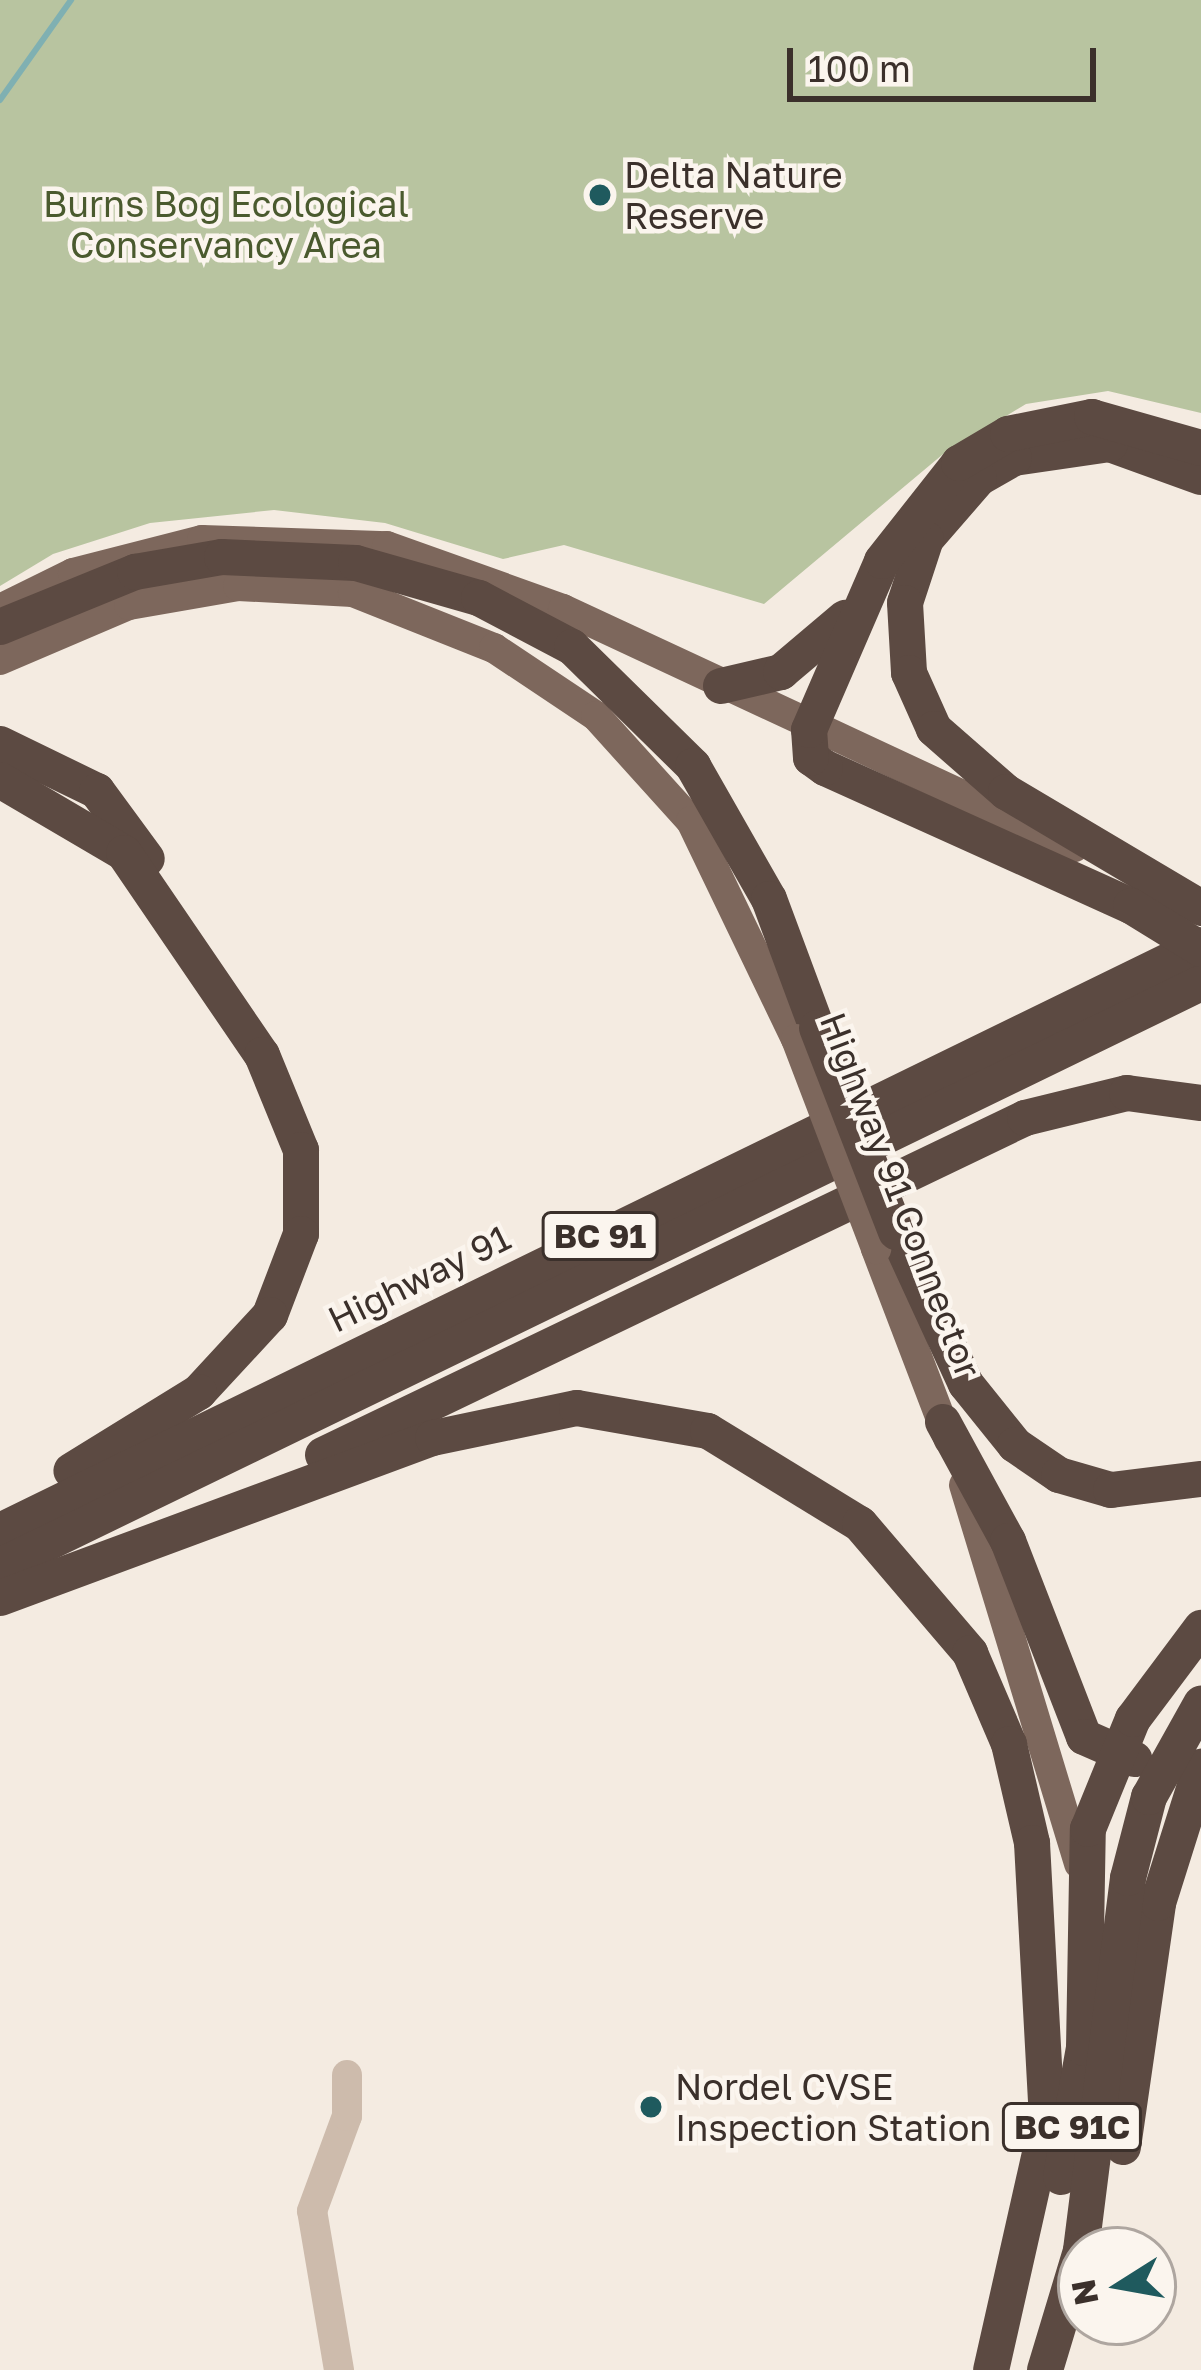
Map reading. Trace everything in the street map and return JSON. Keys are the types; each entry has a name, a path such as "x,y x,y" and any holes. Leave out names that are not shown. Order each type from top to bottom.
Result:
{"highway":[{"path":"721,686 811,654 869,587 939,482 1008,434 1106,418 1201,448"},
{"path":"1201,477 1110,444 1013,458 979,478 926,539 904,603 909,673 934,728 1006,792 1201,908"},
{"path":"0,627 114,579 222,557 356,563 479,598 572,647 693,766 770,899 807,1034 886,1241 966,1384 1015,1445 1059,1475 1111,1490 1201,1479"},
{"path":"869,587 809,730 811,758 1131,905 1201,947"},
{"path":"0,743 98,791 161,882 166,915"},
{"path":"0,780 95,830 166,915 287,1104 301,1150 301,1234 270,1315 240,1357 151,1425 0,1509"},
{"name":"Highway 91","path":"0,1531 1201,947"},
{"name":"Highway 91","path":"0,1566 1201,983"},
{"path":"152,1537 1024,1118 1127,1093 1201,1103"},
{"path":"0,1598 152,1537 453,1432 616,1408 708,1431 889,1548 987,1685 1032,1843 1047,2122 994,2370"},
{"path":"943,1422 1008,1541 1084,1737 1113,1756 1186,1758"},
{"path":"1080,1873 1113,1756 1201,1628"},
{"path":"1103,2226 1158,1903 1201,1704"},
{"path":"1084,2226 1128,1877 1186,1758"},
{"name":"Highway 91 Connector","path":"994,2370 1033,2290 1076,2113 1088,1995 1080,1873"},
{"path":"1046,2370 1057,2340"}],"main road":[{"path":"0,609 135,553 261,535 340,538 436,558 1167,888"},
{"name":"Highway 91 Connector","path":"0,660 129,605 238,586 352,592 494,648 596,716 691,820 807,1034"},
{"name":"Highway 91 Connector","path":"886,1241 1080,1873"}],"street":[{"path":"339,2370 312,2211 347,2116 347,2075"}],"green space":[{"name":"Burns Bog Ecological Conservancy Area","path":"0,0 1201,0 1201,413 1108,391 1026,404 942,455 764,604 564,545 503,559 385,523 274,510 150,523 53,554 0,586"}],"waterway":[{"path":"0,100 71,0"}],"place":[{"name":"Delta Nature Reserve","path":"600,195"},
{"name":"Nordel CVSE Inspection Station","path":"651,2107"}]}
